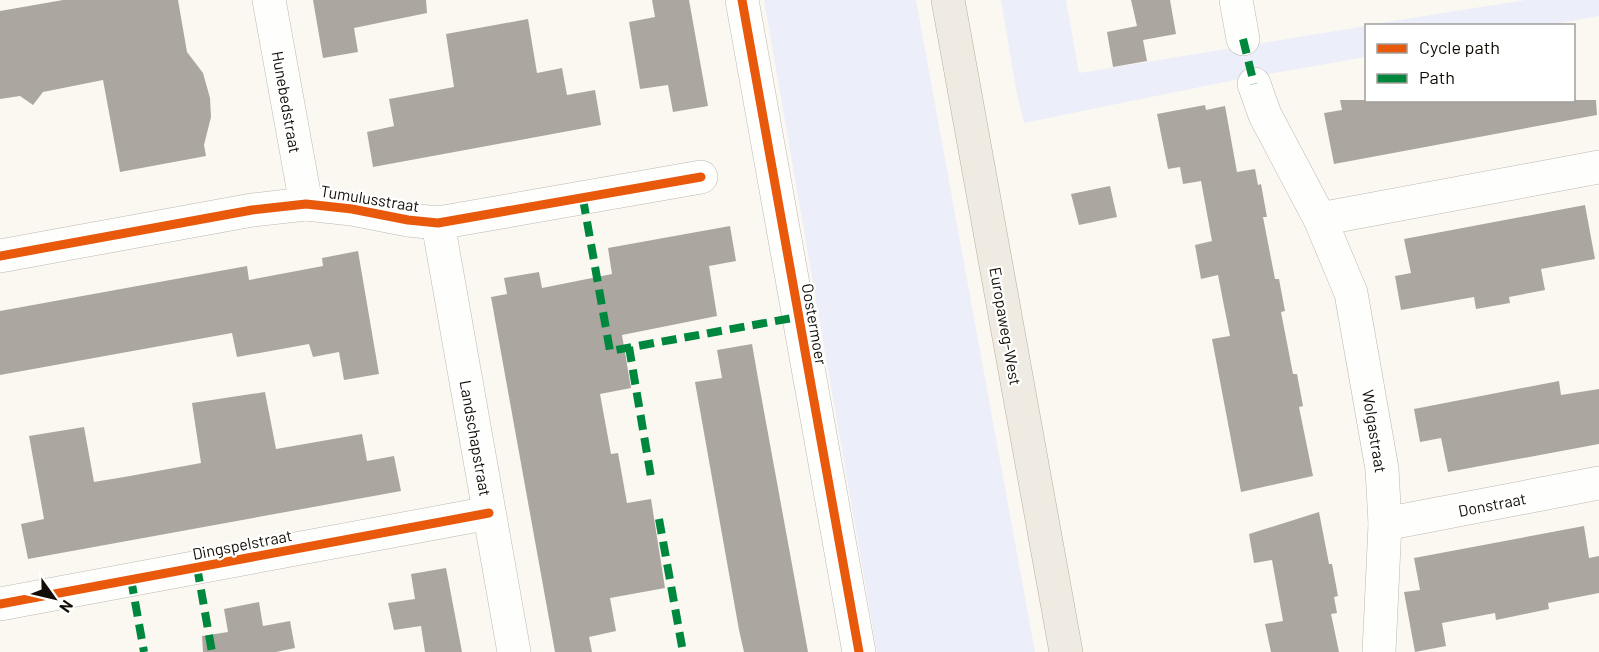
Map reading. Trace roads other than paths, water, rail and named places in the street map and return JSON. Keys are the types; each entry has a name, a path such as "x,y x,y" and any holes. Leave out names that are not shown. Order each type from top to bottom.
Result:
{"main road":[{"name":"Europaweg-West","path":"948,0 1066,652"}],"street":[{"name":"Hunebedstraat","path":"269,0 306,204"},
{"name":"Oostermoer","path":"742,0 859,652"},
{"path":"1236,0 1244,39"},
{"name":"Wolgastraat","path":"1254,84 1265,115 1320,219 1351,293 1382,469 1385,524 1379,652"},
{"path":"1320,219 1599,167"},
{"name":"Tumulusstraat","path":"0,256 252,210 306,204 438,223 701,177"},
{"name":"Landschapstraat","path":"438,223 514,652"},
{"name":"Donstraat","path":"1385,524 1599,483"},
{"name":"Dingspelstraat","path":"0,604 489,513"}]}
